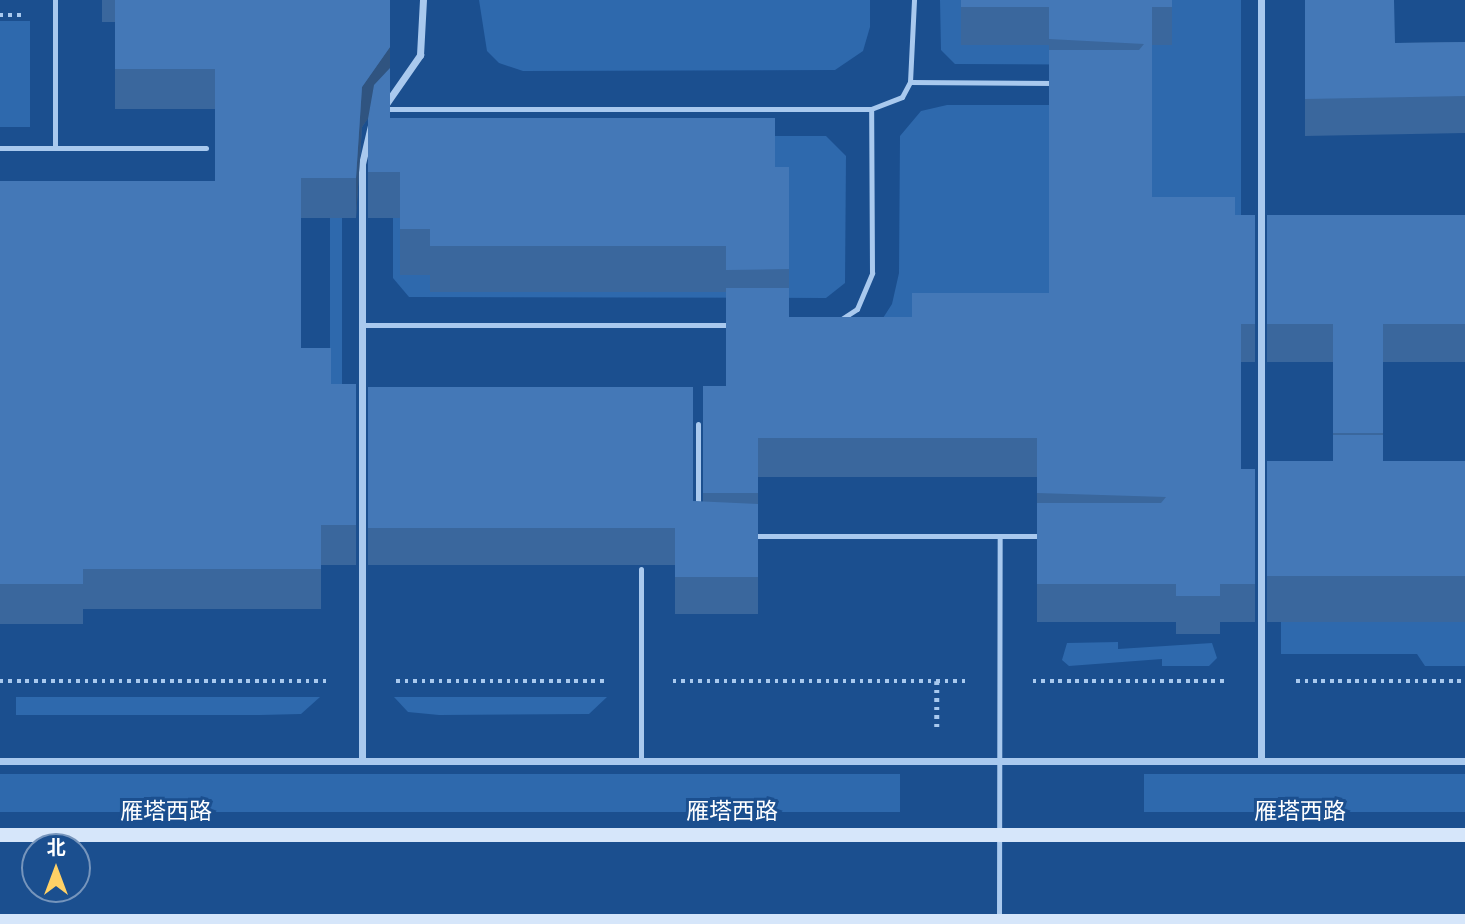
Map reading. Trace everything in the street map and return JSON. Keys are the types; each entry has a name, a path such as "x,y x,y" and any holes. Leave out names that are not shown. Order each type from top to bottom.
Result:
{"main road":[{"name":"雁塔西路","path":"0,835 1465,835"},
{"path":"0,921 1465,921"}],"street":[{"path":"362,761 363,146 382,109 416,63 423,0"},
{"path":"1262,0 1262,761"},
{"path":"0,761 1465,761"}],"lane":[{"path":"55,0 55,148"},
{"path":"382,109 871,109 902,97 910,82 914,0"},
{"path":"910,82 1058,83"},
{"path":"831,322 858,309 873,273 871,109"},
{"path":"0,148 206,148"},
{"path":"1262,223 1275,223"},
{"path":"362,325 738,325"},
{"path":"698,424 698,512"},
{"path":"739,536 1054,536"},
{"path":"999,536 999,923"},
{"path":"641,569 641,761"}],"path":[{"path":"0,15 30,15"},
{"path":"0,681 1465,681"}],"shaded area":[{"path":"330,0 342,0 342,388 330,388"},
{"path":"479,0 870,0 870,27 863,51 835,70 523,71 499,63 487,51"},
{"path":"940,0 961,0 961,45 1172,45 1172,0 1241,0 1241,323 1152,235 1152,65 955,64 941,50"},
{"path":"0,21 30,21 30,127 0,127"},
{"path":"947,105 1049,105 1049,355 876,329 892,304 899,273 900,136 921,111"},
{"path":"414,136 826,136 846,156 845,283 826,298 409,297 393,278 393,168"},
{"path":"1281,622 1465,622 1465,666 1425,666 1417,654 1281,654"},
{"path":"1118,642 1118,649 1212,643 1217,658 1209,666 1162,666 1162,659 1069,666 1062,660 1067,643"},
{"path":"16,697 320,697 301,714 16,715"},
{"path":"394,697 607,697 589,714 439,715 408,712"},
{"path":"0,774 900,774 900,812 0,812"},
{"path":"1144,774 1465,774 1465,812 1144,812"}],"building":[{"path":"115,0 390,0 390,47 362,87 356,178 301,178 301,348 331,348 331,384 356,384 356,525 321,525 321,569 83,569 83,584 0,584 0,181 215,181 215,69 115,69"},
{"path":"961,0 1172,0 1172,7 1152,7 1152,197 1235,197 1235,215 1255,215 1255,324 1241,324 1241,469 1255,469 1255,584 1220,584 1220,596 1176,596 1176,584 1037,584 1037,503 1161,503 1166,497 1037,493 1037,438 758,438 758,493 703,493 703,386 726,386 726,288 789,288 789,317 912,317 912,293 1049,293 1049,50 1139,50 1144,44 1049,39 1049,7 961,7"},
{"path":"1305,0 1394,0 1395,43 1465,42 1465,96 1305,99"},
{"path":"390,68 390,118 775,118 775,167 789,167 789,269 726,270 726,246 430,246 430,229 400,229 400,172 368,172 368,119 374,85"},
{"path":"1267,215 1465,215 1465,324 1383,324 1383,433 1333,433 1333,324 1267,324"},
{"path":"368,387 693,387 693,501 758,504 758,577 675,577 675,528 368,528"},
{"path":"1333,435 1383,435 1383,461 1465,461 1465,576 1267,576 1267,461 1333,461"}]}
